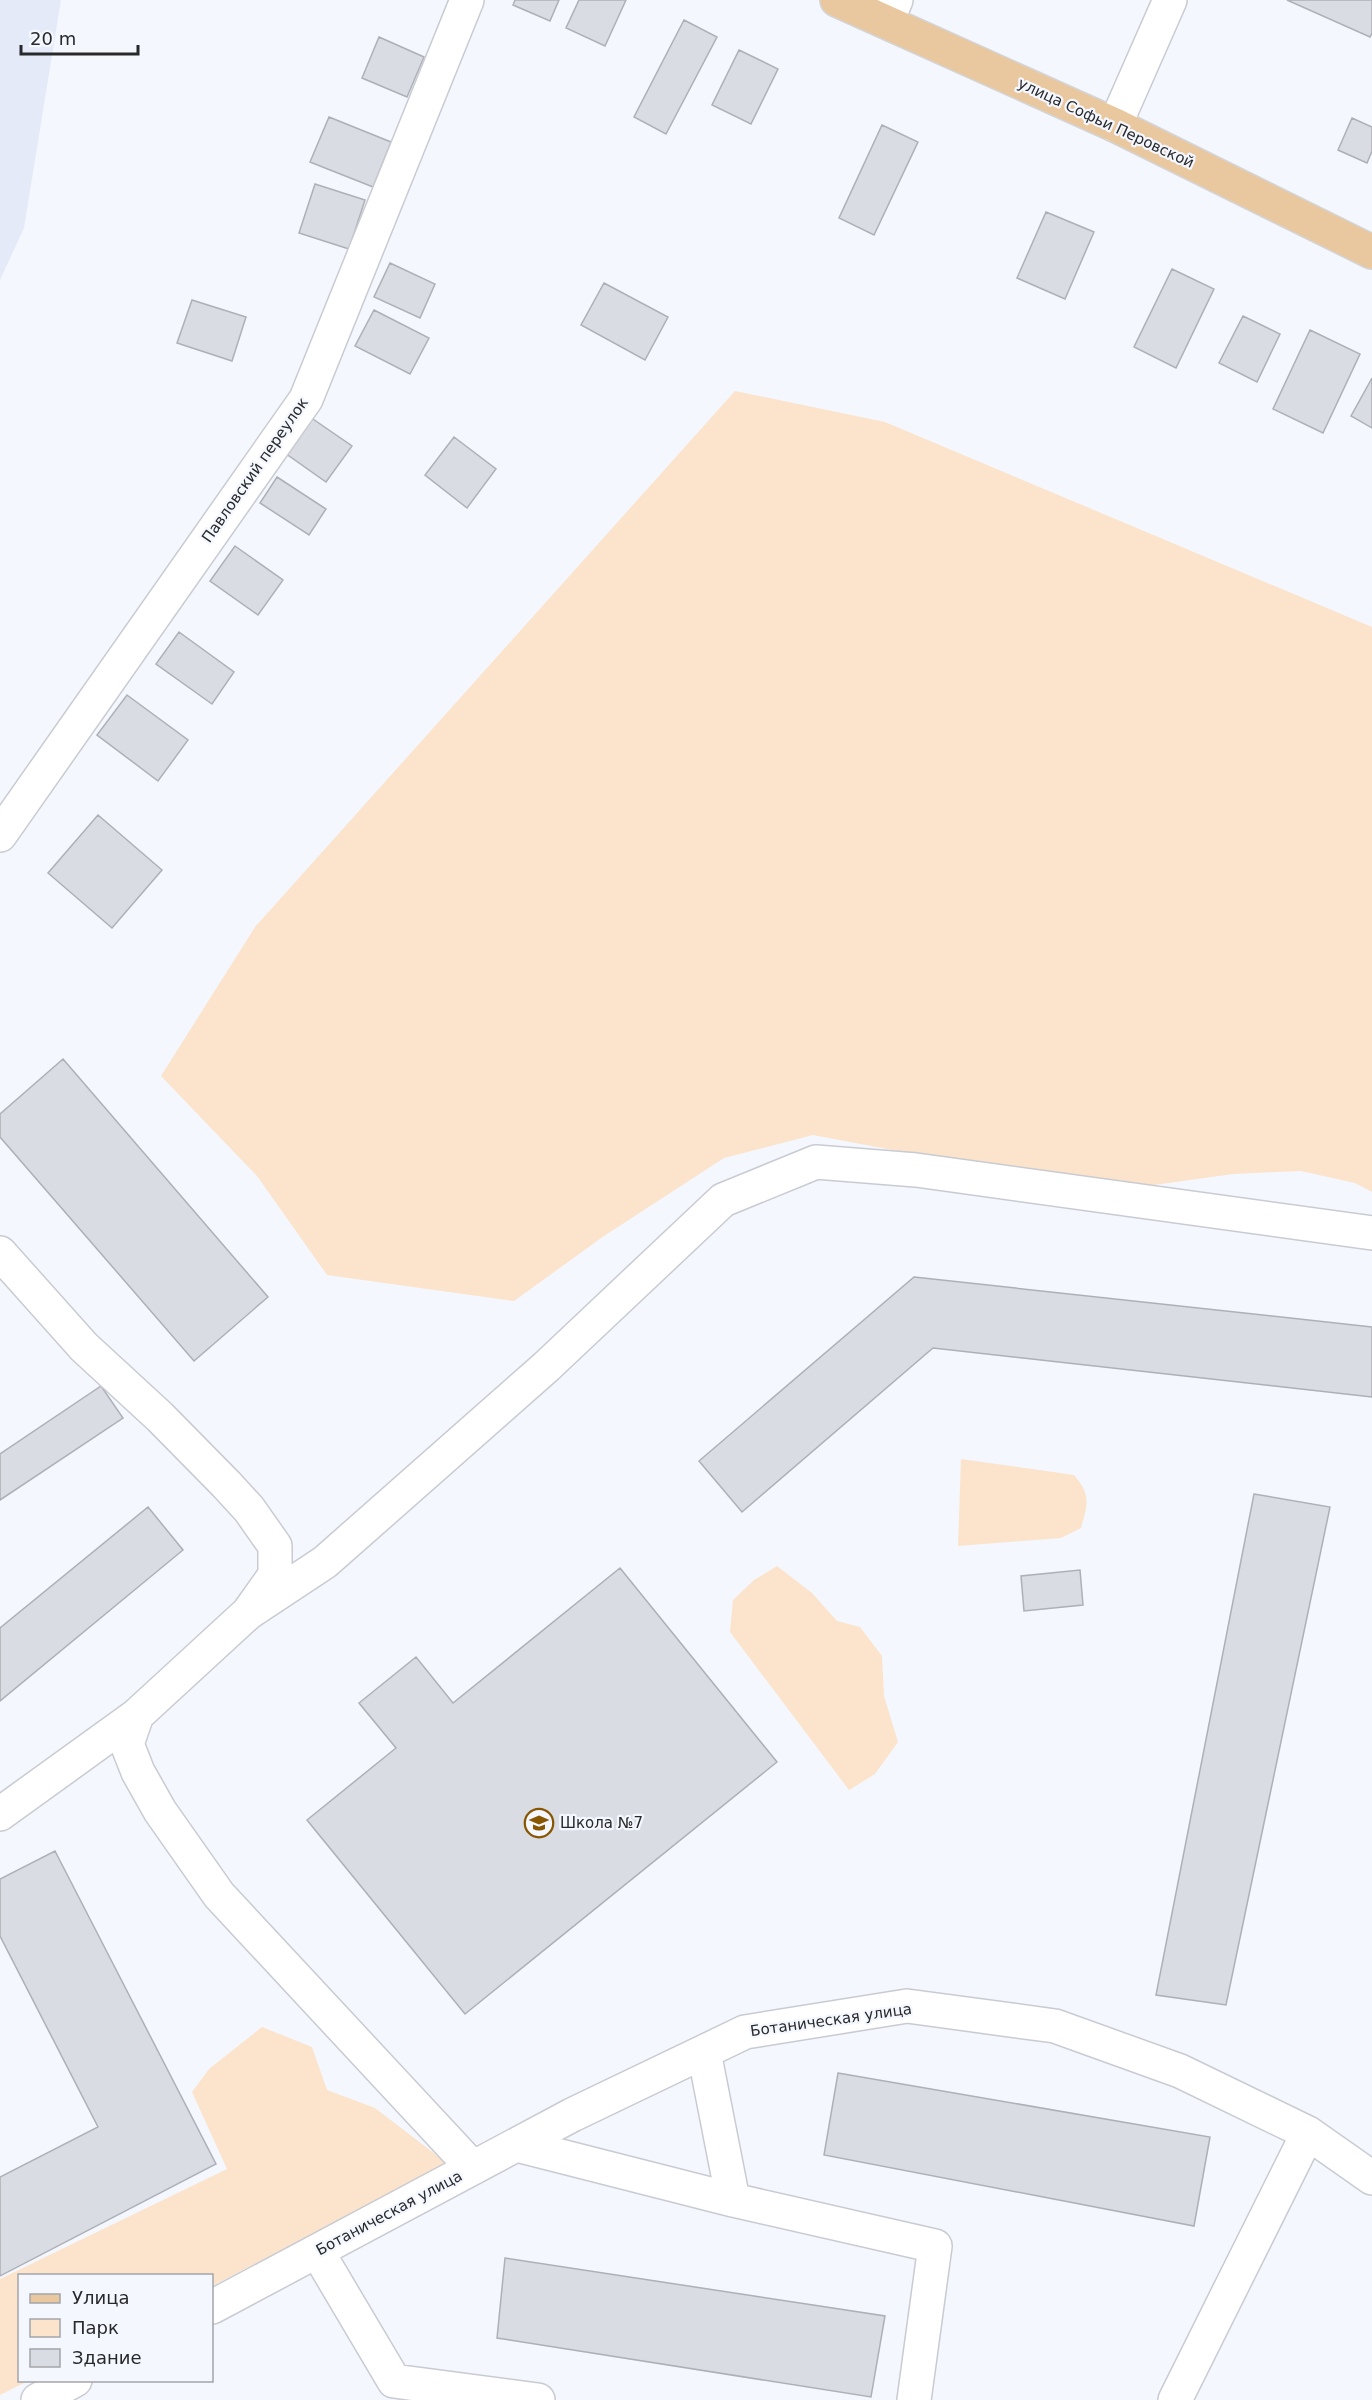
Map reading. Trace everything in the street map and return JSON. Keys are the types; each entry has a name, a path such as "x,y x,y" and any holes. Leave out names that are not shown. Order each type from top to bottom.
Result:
{"main road":[{"name":"улица Софьи Перовской","path":"837,0 892,11 1115,125 1372,252"}],"street":[{"name":"Павловский переулок","path":"0,835 306,399 467,0"},
{"path":"1115,125 1170,0"},
{"path":"0,1814 137,1715 248,1613 325,1562 546,1367 723,1200 816,1162 916,1170 1372,1233"},
{"path":"0,1253 84,1347 160,1417 249,1509 274,1546 275,1575 248,1613"},
{"path":"137,1715 127,1744 138,1772 160,1811 219,1895 473,2168"},
{"name":"Ботаническая улица","path":"213,2306 572,2115 745,2032 907,2006 1055,2026 1180,2072 1308,2133 1372,2178"},
{"path":"704,2052 733,2200"},
{"path":"1175,2400 1308,2133"},
{"path":"517,2145 733,2200 934,2246 914,2400"},
{"path":"317,2251 394,2381 538,2400"},
{"path":"38,2400 71,2382"}],"shaded area":[{"path":"0,0 61,0 24,228 0,280"}],"green space":[{"path":"735,391 885,422 1372,627 1372,1192 1355,1183 1301,1171 1233,1174 1154,1185 1055,1175 972,1165 813,1135 724,1158 604,1236 514,1301 327,1275 257,1176 161,1076 255,927"},
{"path":"961,1459 1074,1475 1086,1494 1081,1528 1061,1538 958,1546"},
{"path":"777,1566 812,1593 837,1621 860,1627 882,1656 884,1696 898,1742 875,1774 849,1790 730,1632 733,1600 754,1580"},
{"path":"262,2027 312,2047 327,2090 375,2108 448,2164 213,2285 213,2274 18,2274 18,2382 26,2382 0,2395 0,2279 227,2169 192,2092 209,2069"}],"building":[{"path":"515,0 559,0 550,21 513,5"},
{"path":"579,0 626,0 605,46 566,28"},
{"path":"1287,0 1372,0 1372,33 1370,37"},
{"path":"684,20 717,37 666,134 634,117"},
{"path":"379,37 424,57 407,97 362,78"},
{"path":"739,50 778,69 751,124 712,105"},
{"path":"329,117 391,142 373,187 310,162"},
{"path":"1352,118 1372,127 1372,151 1367,163 1338,150"},
{"path":"882,125 918,142 874,235 839,218"},
{"path":"315,184 365,200 349,249 299,233"},
{"path":"1046,212 1094,232 1065,299 1017,278"},
{"path":"390,263 435,284 420,318 374,297"},
{"path":"1172,269 1214,289 1176,368 1134,347"},
{"path":"604,283 668,317 645,360 581,325"},
{"path":"192,300 246,317 232,361 177,343"},
{"path":"374,310 429,338 410,374 355,346"},
{"path":"1243,316 1280,334 1257,382 1219,363"},
{"path":"1310,330 1360,354 1323,433 1273,409"},
{"path":"1372,378 1372,428 1351,416"},
{"path":"310,417 352,446 326,482 285,453"},
{"path":"454,437 496,469 467,508 425,475"},
{"path":"277,477 326,509 309,535 260,503"},
{"path":"235,546 283,580 258,615 210,581"},
{"path":"179,632 234,672 212,704 156,664"},
{"path":"127,695 188,740 158,781 97,735"},
{"path":"98,815 162,870 112,928 48,873"},
{"path":"63,1059 268,1297 194,1361 0,1137 0,1114"},
{"path":"914,1277 1372,1327 1372,1397 933,1348 742,1512 699,1461"},
{"path":"101,1386 123,1418 0,1500 0,1454"},
{"path":"1254,1494 1330,1507 1226,2005 1156,1995"},
{"path":"148,1507 183,1550 0,1701 0,1628"},
{"name":"Школа №7","path":"620,1568 777,1762 465,2014 307,1820 396,1748 359,1703 416,1657 453,1703"},
{"path":"1080,1570 1083,1605 1024,1611 1021,1576"},
{"path":"55,1851 216,2164 0,2276 0,2177 98,2127 0,1936 0,1879"},
{"path":"838,2073 1210,2137 1194,2226 824,2155"},
{"path":"505,2258 885,2316 871,2397 497,2338"}],"place":[{"name":"Школа №7","path":"539,1823"}]}
